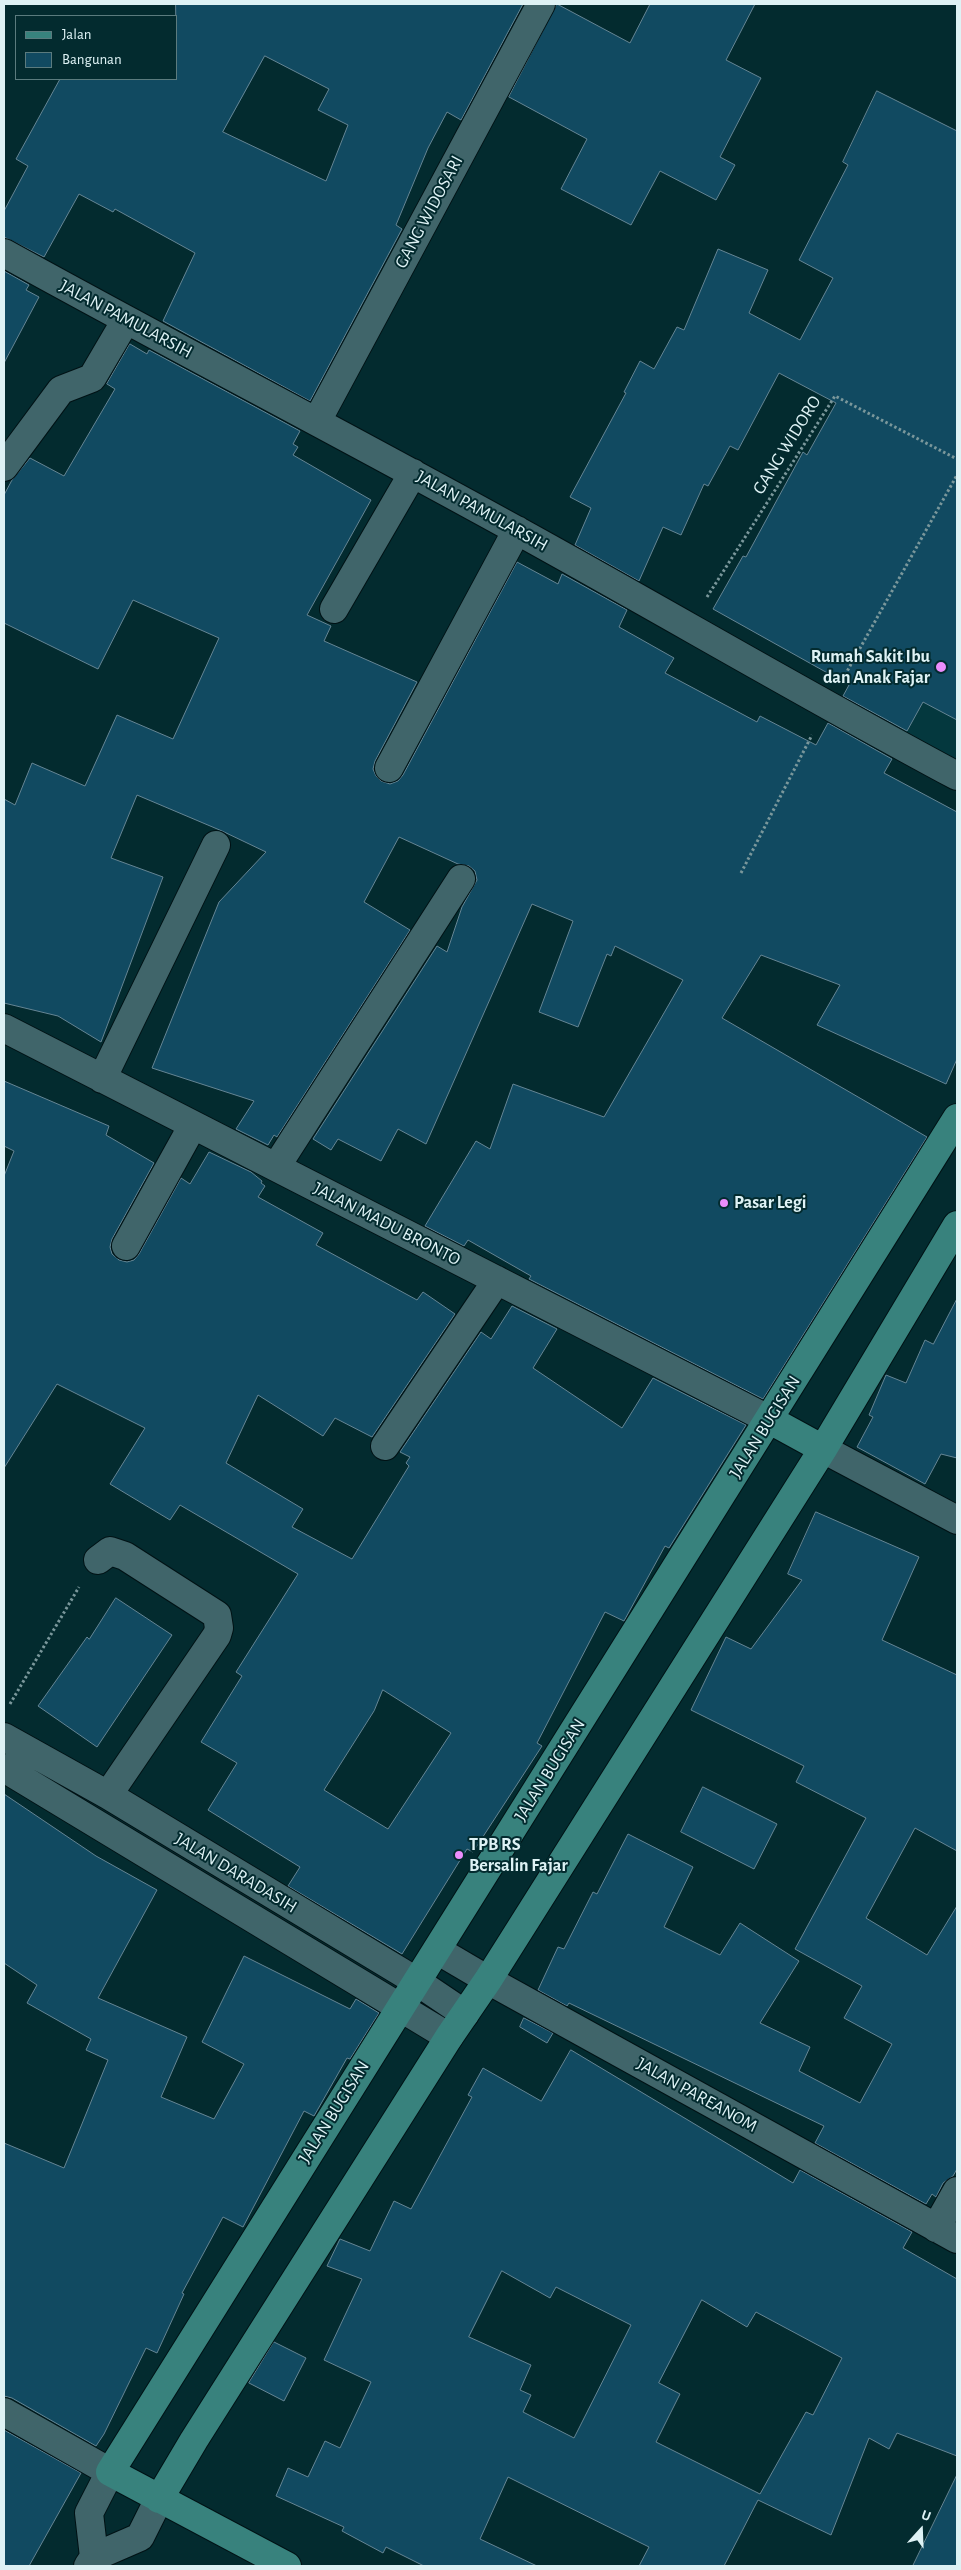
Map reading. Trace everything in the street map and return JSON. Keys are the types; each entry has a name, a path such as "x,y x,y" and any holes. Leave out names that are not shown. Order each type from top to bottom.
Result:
{"main road":[{"name":"JALAN BUGISAN","path":"110,2472 400,2006 770,1420 957,1118"},
{"path":"159,2499 822,1449 957,1225"},
{"path":"770,1420 822,1449"},
{"path":"110,2472 287,2566"}],"street":[{"name":"GANG WIDOSARI","path":"316,421 541,4"},
{"name":"JALAN PAMULARSIH","path":"4,253 517,530 689,625 827,707 957,776"},
{"path":"4,467 61,390 92,378 126,320"},
{"path":"334,609 413,473"},
{"path":"389,768 517,530"},
{"path":"102,1079 216,845"},
{"path":"276,1167 461,879"},
{"name":"JALAN MADU BRONTO","path":"4,1028 770,1420"},
{"path":"126,1246 193,1125"},
{"path":"385,1446 497,1280"},
{"path":"822,1449 957,1520"},
{"path":"98,1560 110,1551 125,1556 217,1615 219,1628 108,1795"},
{"name":"JALAN DARADASIH","path":"4,1737 108,1795 416,1981 465,2014"},
{"name":"JALAN DARADASIH","path":"4,1768 449,2037"},
{"name":"JALAN PAREANOM","path":"437,1950 947,2233"},
{"path":"947,2233 957,2191"},
{"path":"4,2412 110,2472 89,2513 91,2561 140,2537 159,2499"}],"path":[{"name":"GANG WIDORO","path":"689,625 835,396 957,459"},
{"path":"741,873 827,707 957,475"},
{"path":"9,1707 87,1572 98,1560"}],"shaded area":[{"name":"Rumah Sakit Ibu dan Anak Fajar","path":"957,608 957,763 892,726"}],"building":[{"path":"176,4 523,4 461,120 447,112 428,148 396,225 402,229 310,401 163,321 195,253 115,209 113,212 79,194 44,257 4,237 4,211 28,166 16,159 59,80 178,80 178,15 176,15","holes":["265,56 329,89 318,110 348,125 326,181 223,132"]},
{"path":"557,4 630,43 650,4 755,4 726,60 761,78 720,157 735,165 716,200 660,171 631,225 561,189 587,139 509,97"},
{"path":"877,91 957,131 957,720 923,702 907,731 843,696 849,685 713,609 743,556 746,557 803,452 807,455 836,403 779,373 738,450 730,446 708,486 704,484 681,535 663,527 639,581 575,545 591,508 570,497 626,393 624,392 640,361 654,369 677,327 684,330 718,249 768,270 749,313 800,340 833,278 799,260 848,165 843,162"},
{"path":"4,271 29,285 26,290 39,297 4,363"},
{"path":"130,344 147,354 149,350 300,431 293,444 298,447 293,455 371,500 307,615 331,626 324,641 417,682 375,761 373,769 381,781 390,784 398,781 403,775 517,562 558,584 562,574 627,610 619,627 674,658 665,673 757,722 760,716 816,745 828,723 892,759 884,773 957,812 957,1059 946,1084 817,1025 840,985 761,955 722,1018 927,1137 763,1399 529,1279 531,1276 468,1240 464,1246 425,1226 476,1141 490,1149 513,1084 604,1117 683,980 615,946 611,956 607,954 578,1027 539,1012 573,921 532,904 426,1144 398,1129 381,1161 338,1139 331,1150 313,1139 437,946 447,952 462,907 477,880 475,871 469,866 458,864 399,837 364,902 410,930 277,1137 274,1135 268,1145 236,1129 254,1101 152,1068 219,902 266,852 137,795 111,858 163,877 101,1042 58,1016 4,1003 4,799 15,805 32,763 85,786 117,715 173,739 219,638 133,600 98,669 4,623 4,495 12,480 30,458 64,476 115,389 107,384"},
{"path":"4,1081 109,1126 106,1135 154,1163 112,1239 110,1247 112,1254 119,1260 127,1262 134,1260 139,1254 181,1178 190,1184 209,1152 251,1172 262,1181 261,1183 265,1186 258,1197 323,1233 316,1245 417,1300 423,1292 455,1314 372,1437 335,1418 323,1436 258,1395 226,1463 303,1509 292,1527 352,1559 409,1466 406,1463 410,1457 400,1452 481,1332 491,1339 512,1306 557,1329 533,1368 622,1428 653,1378 746,1425 669,1548 665,1546 624,1621 605,1612 537,1743 542,1746 473,1852 467,1849 402,1954 288,1886 300,1867 208,1810 237,1763 201,1742 242,1676 236,1672 298,1574 180,1505 170,1520 110,1484 145,1428 57,1384 4,1468 4,1176 14,1151 4,1146","holes":["383,1690 451,1733 388,1829 324,1790 374,1711"]},
{"path":"957,1299 957,1458 941,1454 925,1484 857,1447 873,1417 869,1415 886,1375 906,1383 925,1340 933,1344"},
{"path":"816,1512 919,1557 882,1640 957,1675 957,1851 915,1828 866,1918 927,1955 957,1906 957,2169 953,2176 943,2183 936,2197 932,2194 926,2204 815,2143 824,2126 569,2003 567,2006 538,1990 558,1947 564,1949 593,1892 597,1894 628,1834 693,1867 664,1927 720,1955 740,1923 799,1961 760,2023 810,2047 799,2071 860,2103 892,2044 844,2018 862,1986 795,1949 866,1818 796,1782 804,1766 691,1710 726,1637 751,1649 802,1580 788,1574"},
{"path":"116,1598 172,1635 97,1747 38,1706 87,1637 89,1639"},
{"path":"703,1787 777,1824 754,1869 681,1832"},
{"path":"4,1794 96,1856 157,1890 98,1998 187,2037 161,2097 214,2119 244,2064 202,2042 244,1956 350,2009 356,1999 379,2013 350,2059 347,2058 314,2116 304,2111 243,2227 223,2217 182,2293 184,2294 157,2353 146,2348 104,2434 96,2446 12,2398 4,2396 4,2143 64,2168 108,2060 86,2050 91,2039 27,2003 37,1985 4,1963"},
{"path":"524,2018 553,2033 547,2043 520,2027"},
{"path":"571,2050 793,2183 800,2170 912,2232 903,2248 957,2279 957,2456 897,2433 889,2449 869,2438 831,2535 758,2500 724,2566 639,2566 649,2547 508,2477 480,2539 537,2566 424,2566 386,2547 383,2553 342,2531 344,2527 276,2496 288,2468 308,2477 325,2441 340,2448 371,2382 324,2360 362,2279 327,2266 340,2239 370,2251 394,2201 411,2209 472,2097 468,2095 483,2068 541,2101","holes":["502,2271 550,2298 556,2287 631,2325 574,2438 523,2412 531,2395 520,2390 531,2365 469,2337","702,2300 747,2327 756,2312 842,2358 813,2415 806,2412 760,2494 656,2442 680,2394 659,2383"]},
{"path":"274,2342 306,2358 284,2401 249,2383"},
{"path":"4,2430 81,2473 29,2566 4,2566"},
{"path":"957,2475 957,2566 913,2566"}],"place":[{"name":"Rumah Sakit Ibu dan Anak Fajar","path":"941,667"},
{"name":"Pasar Legi","path":"724,1203"},
{"name":"TPB RS Bersalin Fajar","path":"459,1855"}]}
